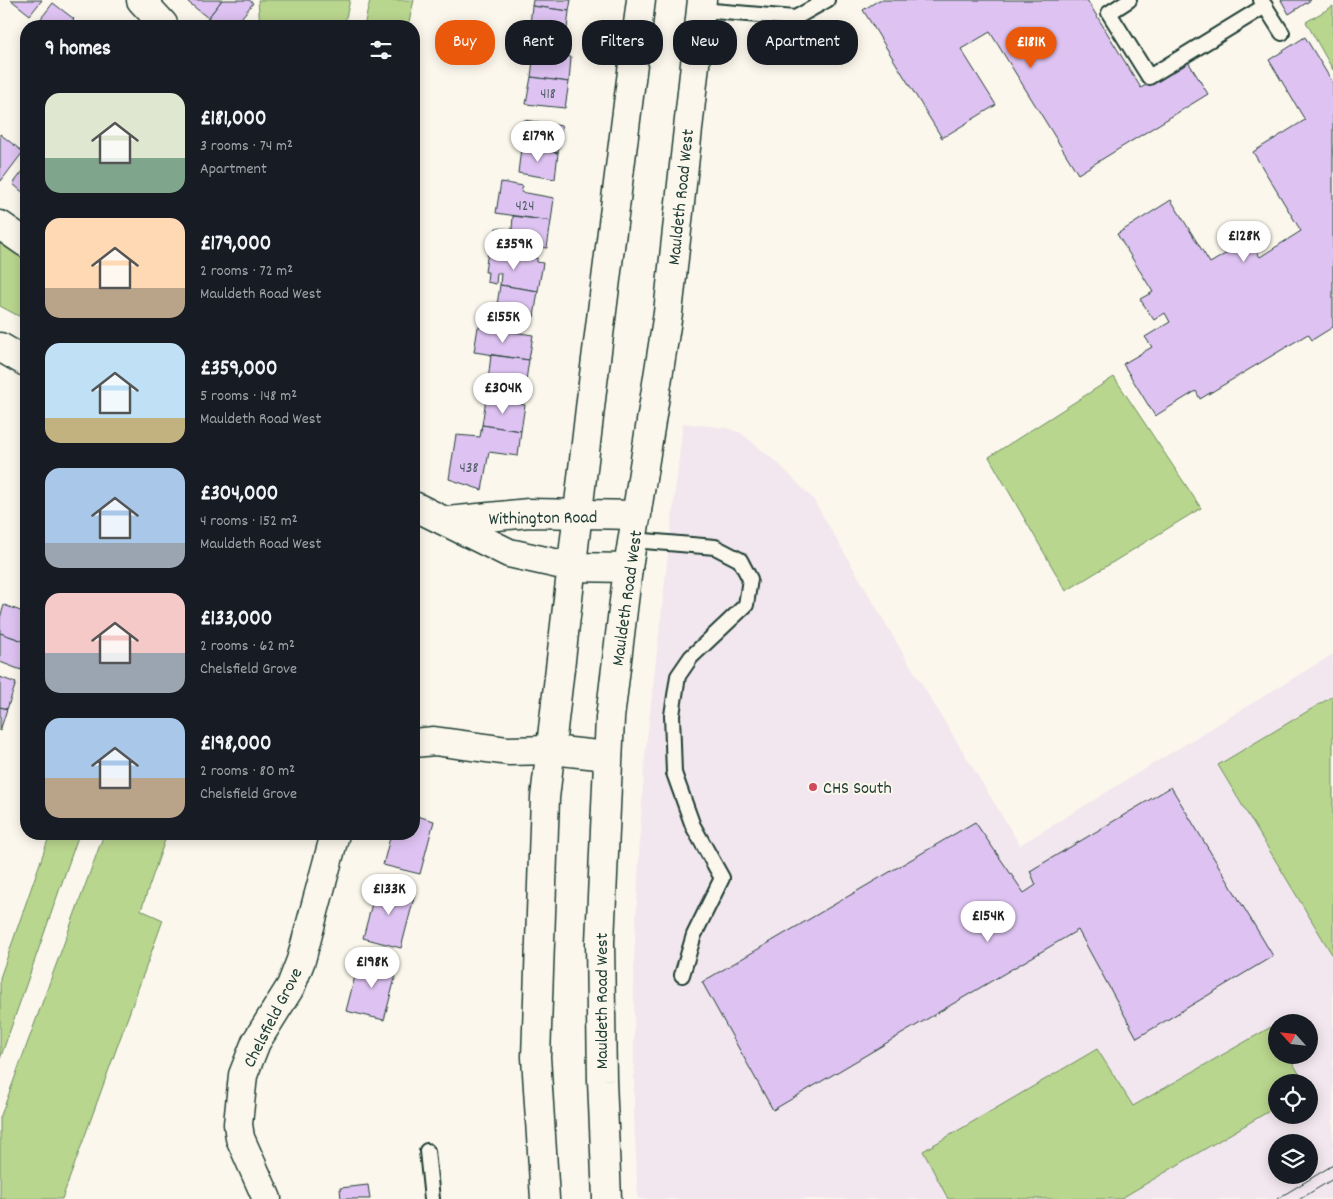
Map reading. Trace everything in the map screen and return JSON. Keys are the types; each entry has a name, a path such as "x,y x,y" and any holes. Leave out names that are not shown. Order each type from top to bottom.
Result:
{"street":[{"path":"140,0 159,20"},
{"path":"545,1199 536,1056 543,828 577,516 641,0"},
{"name":"Mauldeth Road West","path":"607,1199 602,1080 600,942 610,718 628,568 668,313 701,5"},
{"path":"0,225 20,239"},
{"path":"0,347 20,359"},
{"name":"Withington Road","path":"420,509 509,553 572,567 628,568"},
{"name":"Withington Road","path":"448,521 529,513 577,516 635,528"},
{"path":"420,742 434,741 508,751 551,750 608,756"},
{"name":"Chelsfield Grove","path":"267,1199 240,1138 238,1124 242,1075 256,1042 291,986 301,960 333,840"}],"lane":[{"path":"701,5 795,18 827,0"},
{"path":"1128,0 1109,12 1149,77 1263,3 1282,33"},
{"path":"635,528 715,547 740,560 750,579 746,605 691,657 678,676 672,715 674,773 693,826 722,878 694,935 682,975"},
{"path":"427,1151 432,1199"}],"shaded area":[{"name":"CHS South","path":"683,423 727,428 741,433 780,465 813,499 904,655 1020,845 1333,654 1333,1199 638,1199 634,1116 634,961 645,756"}],"green space":[{"path":"258,0 350,0 345,20 260,20"},
{"path":"370,0 414,0 409,20 365,20"},
{"path":"1333,6 1333,70 1306,22"},
{"path":"0,239 20,253 20,317 0,306"},
{"path":"1114,377 1201,508 1066,591 989,457"},
{"path":"1333,696 1333,956 1218,765"},
{"path":"48,840 77,840 0,1059 0,978"},
{"path":"102,840 165,840 141,910 163,920 62,1199 0,1199 0,1118"},
{"path":"1268,1029 1268,1064 1293,1064 1299,1074 1268,1074 1268,1112 1120,1199 948,1199 923,1151 1097,1049 1133,1106"}],"building":[{"path":"11,0 42,0 30,15"},
{"path":"190,0 222,0 208,18 188,2"},
{"path":"222,0 249,0 253,3 240,20 210,20 208,18"},
{"path":"533,0 571,0 569,11 532,6"},
{"path":"879,0 1087,0 1141,88 1187,60 1208,94 1078,174 990,32 961,49 996,105 942,138 863,10"},
{"path":"1281,0 1311,0 1289,14"},
{"path":"53,3 74,19 73,20 40,20"},
{"path":"532,6 569,11 568,20 530,20"},
{"path":"1305,37 1333,83 1333,327 1312,340 1308,334 1200,399 1196,391 1155,416 1123,364 1152,347 1145,337 1170,322 1165,313 1154,320 1140,299 1153,292 1117,234 1171,200 1210,263 1249,240 1260,257 1301,231 1253,152 1305,120 1269,60"},
{"path":"532,65 570,65 569,82 531,77"},
{"path":"531,77 569,82 565,108 526,104"},
{"path":"524,120 562,126 558,153 521,148"},
{"path":"0,134 20,150 20,156 0,180"},
{"path":"521,148 558,153 555,179 518,173"},
{"path":"20,175 20,190 13,184"},
{"path":"501,182 523,186 521,192 554,198 551,221 496,213"},
{"path":"513,216 551,221 547,248 495,241 496,228 512,230"},
{"path":"488,251 537,258 537,262 543,263 538,291 500,285 501,273 497,273 496,284 487,282 488,272 485,272"},
{"path":"500,285 538,291 534,317 496,312"},
{"path":"478,327 533,335 529,360 474,352"},
{"path":"491,355 529,360 525,387 488,381"},
{"path":"486,399 525,405 521,431 482,425"},
{"path":"482,425 521,431 518,456 489,452 482,490 449,479 456,435 480,437"},
{"path":"4,605 20,611 20,640 0,633 0,618"},
{"path":"0,633 20,640 20,670 0,662"},
{"path":"0,677 16,683 7,709 0,707"},
{"path":"0,707 7,709 0,731"},
{"path":"1171,787 1273,956 1137,1038 1078,930 773,1110 702,982 975,822 1024,893 1036,885 1030,871"},
{"path":"420,817 434,821 420,874 383,865 389,840 420,840"},
{"path":"377,884 415,894 401,948 363,938"},
{"path":"360,957 398,967 384,1020 346,1011"},
{"path":"368,1185 370,1199 341,1199 340,1188"}],"tram line":[{"path":"1277,1199 1333,1165"},
{"path":"1300,1199 1333,1179"}],"place":[{"name":"CHS South","path":"813,787"}]}
